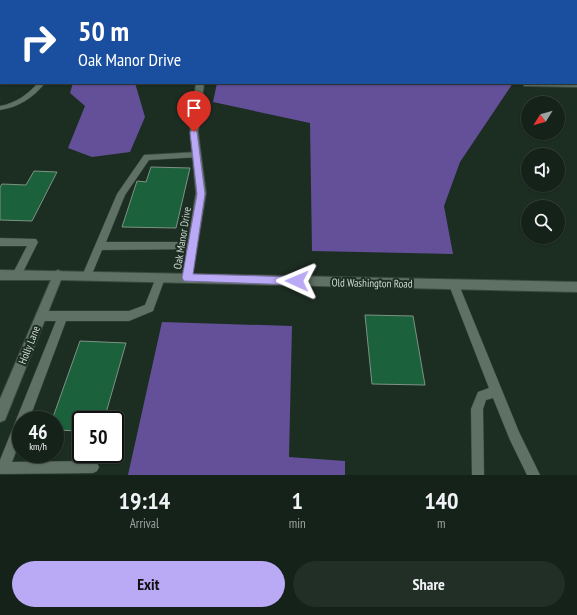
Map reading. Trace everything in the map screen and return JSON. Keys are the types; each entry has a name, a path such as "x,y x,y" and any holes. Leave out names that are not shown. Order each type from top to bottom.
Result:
{"main road":[{"name":"Oak Manor Drive","path":"187,278 201,194 194,132 195,111 200,84"},
{"path":"527,84 577,85"},
{"name":"Old Washington Road","path":"0,275 58,275 454,285 577,286"},
{"name":"Holly Lane","path":"0,415 58,275"}],"lane":[{"path":"0,108 13,106 21,102 41,84"},
{"path":"88,276 121,194 147,157 197,155"},
{"path":"0,242 33,242 17,275"},
{"path":"100,246 192,246"},
{"path":"41,316 130,316 149,308 160,278"},
{"path":"454,285 496,391 526,462 534,475"},
{"path":"26,411 63,316"},
{"path":"478,475 477,408 482,396 496,391"},
{"path":"12,444 1,468 93,467"}],"shaded area":[{"path":"73,84 135,84 145,117 130,152 92,157 68,148 85,106 70,93"},
{"path":"217,84 512,84 460,162 444,206 453,254 312,251 310,123 213,102"},
{"path":"162,322 292,326 289,457 345,461 345,475 128,475"}],"building":[{"path":"151,167 190,168 176,228 122,227 137,181 146,182"},
{"path":"34,171 57,172 32,221 0,220 0,187 2,184 26,185"},
{"path":"365,315 413,316 425,385 372,384"},
{"path":"80,341 126,343 107,411 72,411 72,431 64,430 64,411 55,411"}],"route":[{"path":"194,132 201,194 187,278 297,281"}]}
